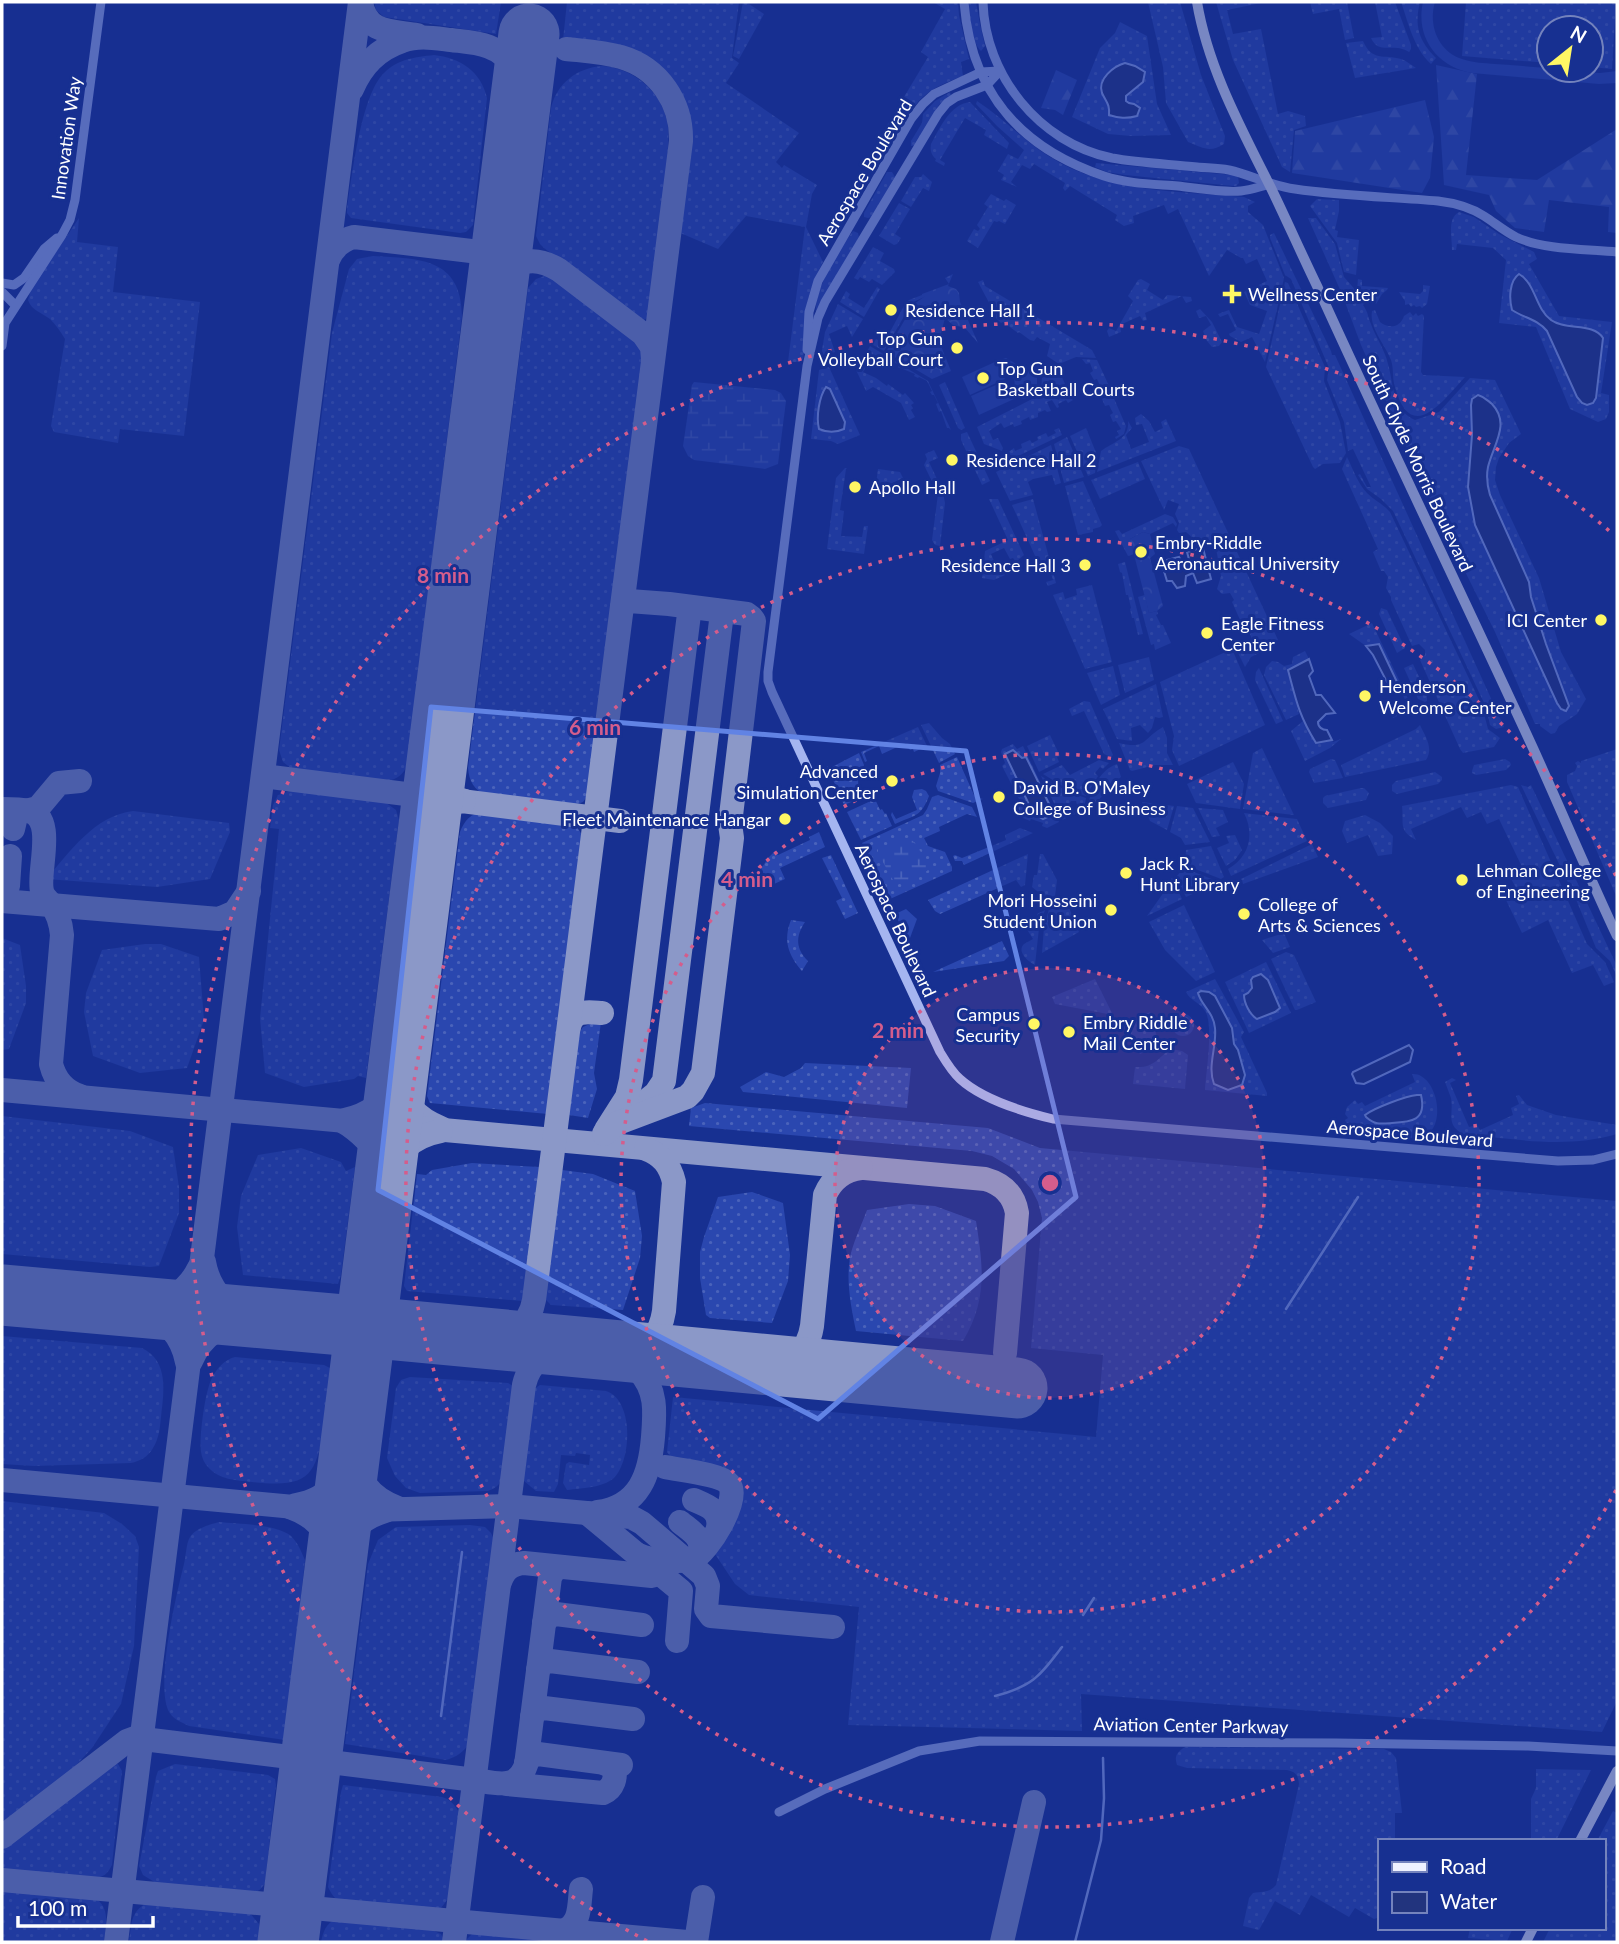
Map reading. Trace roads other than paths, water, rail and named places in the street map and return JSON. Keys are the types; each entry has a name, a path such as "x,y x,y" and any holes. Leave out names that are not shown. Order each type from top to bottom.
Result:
{"main road":[{"name":"South Clyde Morris Boulevard","path":"1196,2 1218,76 1617,936"},
{"path":"1581,1839 1617,1770"}],"street":[{"name":"Innovation Way","path":"2,346 5,323 70,220 75,200 101,2"},
{"path":"964,2 972,51 987,85 1016,124 1033,140 1073,163 1106,177 1139,183 1240,191 1269,184"},
{"path":"983,2 987,38 1000,71 1024,106 1042,124 1076,146 1131,161 1228,170 1269,184 1295,189 1457,204 1473,210 1516,237 1529,242 1617,252"},
{"name":"Aerospace Boulevard","path":"807,366 807,329 818,281 911,119 934,94 981,72 1000,71"},
{"name":"Aerospace Boulevard","path":"1000,71 987,85 956,97 938,114 818,318 807,366 768,681 940,1052 960,1079 974,1090 1041,1116 1065,1121 1558,1161 1593,1160 1617,1154"},
{"path":"853,220 868,229"},
{"path":"2,283 14,285 24,278 44,249 62,235"},
{"path":"2,292 15,305"},
{"name":"Aviation Center Parkway","path":"779,1812 825,1789 919,1751 980,1741 1336,1742 1528,1746 1617,1751"}],"water":[{"path":"1125,63 1145,72 1143,82 1126,96 1126,101 1140,108 1137,116 1129,118 1109,115 1101,88 1104,78"},
{"path":"1519,274 1525,278 1551,320 1593,330 1603,338 1596,398 1593,403 1587,405 1577,397 1547,331 1535,321 1512,310 1511,291 1513,281"},
{"path":"826,387 830,389 845,422 844,429 832,432 819,429 819,407"},
{"path":"1478,395 1492,404 1500,419 1499,435 1487,471 1490,495 1529,582 1546,644 1569,706 1566,711 1557,703 1475,525 1468,487 1471,405 1472,399"},
{"path":"1203,548 1211,579 1197,583 1193,573 1186,576 1185,586 1177,588 1172,581 1167,581 1163,568 1168,567 1167,560 1179,557 1183,564 1190,563 1187,552"},
{"path":"1379,644 1397,682 1389,686 1366,646"},
{"path":"1309,659 1313,671 1309,676 1316,695 1321,695 1335,713 1326,714 1318,722 1321,728 1327,730 1332,740 1316,743 1302,716 1288,670"},
{"path":"1013,750 1022,758 1026,757 1054,814 1043,819 1033,813 1005,754"},
{"path":"1261,974 1268,980 1280,1008 1257,1019 1248,1008 1244,995 1252,988 1253,977"},
{"path":"1201,991 1215,996 1232,1028 1234,1044 1245,1075 1242,1085 1228,1090 1214,1084 1212,1077 1215,1028 1198,993"},
{"path":"1409,1045 1413,1050 1410,1062 1364,1084 1356,1083 1353,1072"},
{"path":"1421,1095 1422,1110 1411,1121 1378,1123 1369,1120 1365,1115 1390,1103"}],"waterway":[{"path":"1286,1309 1358,1197"},
{"path":"441,1716 462,1552"},
{"path":"1083,1615 1094,1598"},
{"path":"995,1696 1034,1679 1062,1647"},
{"path":"1101,1716 1102,1725"},
{"path":"1075,1942 1101,1840 1103,1758"}],"place":[{"name":"Wellness Center","path":"1232,294"},
{"name":"Residence Hall 1","path":"891,310"},
{"name":"Top Gun Volleyball Court","path":"957,348"},
{"name":"Top Gun Basketball Courts","path":"983,378"},
{"name":"Residence Hall 2","path":"952,460"},
{"name":"Apollo Hall","path":"855,487"},
{"name":"Embry-Riddle Aeronautical University","path":"1141,552"},
{"name":"Residence Hall 3","path":"1085,565"},
{"name":"ICI Center","path":"1601,620"},
{"name":"Eagle Fitness Center","path":"1207,633"},
{"name":"Henderson Welcome Center","path":"1365,696"},
{"name":"Advanced Simulation Center","path":"892,781"},
{"name":"David B. O'Maley College of Business","path":"999,797"},
{"name":"Fleet Maintenance Hangar","path":"785,819"},
{"name":"Jack R. Hunt Library","path":"1126,873"},
{"name":"Lehman College of Engineering","path":"1462,880"},
{"name":"Mori Hosseini Student Union","path":"1111,910"},
{"name":"College of Arts & Sciences","path":"1244,914"},
{"name":"Campus Security","path":"1034,1024"},
{"name":"Embry Riddle Mail Center","path":"1069,1032"}]}
